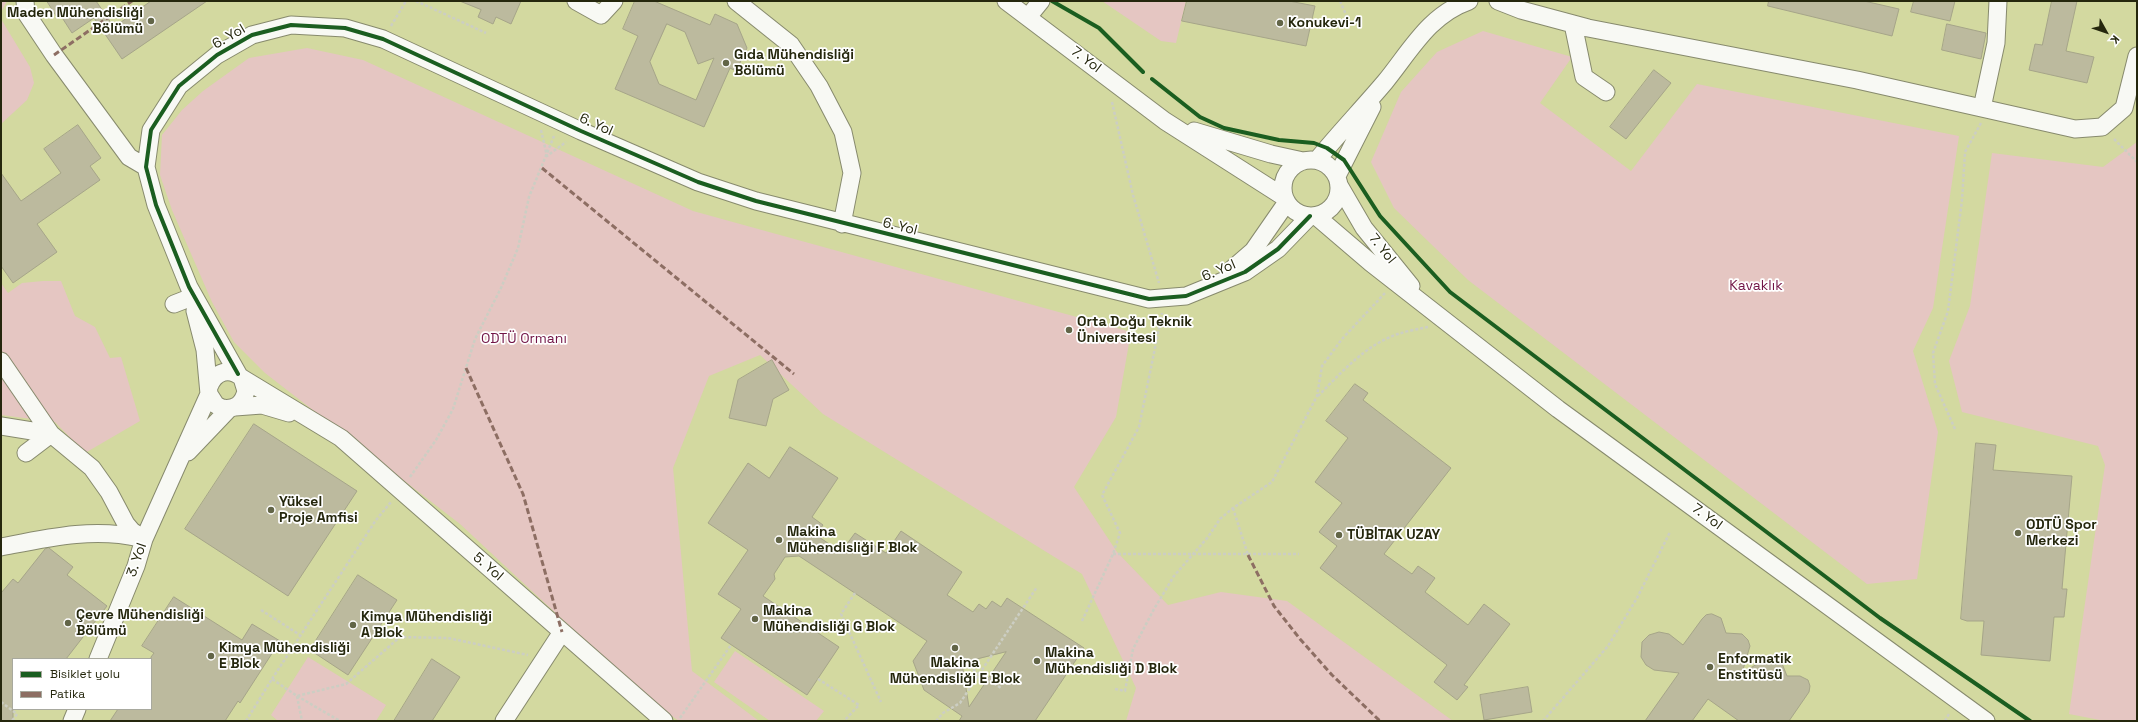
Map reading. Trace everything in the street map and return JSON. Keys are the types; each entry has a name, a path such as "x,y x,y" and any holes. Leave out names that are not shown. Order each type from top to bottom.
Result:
{"street":[{"path":"25,1 26,13 129,158 146,167"},
{"path":"576,1 601,15 614,1"},
{"path":"736,1 791,45 819,86 843,132 852,173 842,224"},
{"name":"7. Yol","path":"1006,1 1165,121 1285,199 1296,212 1313,216 1430,310 1558,409 1986,721"},
{"path":"1028,17 1041,1"},
{"path":"1285,199 1283,188 1288,171 1310,160 1385,82 1430,24 1454,7 1469,1"},
{"path":"1498,1 1521,10 1573,24 1857,80 2075,128 2102,127 2124,108 2137,56"},
{"path":"1986,109 1996,43 1998,1"},
{"path":"1573,24 1584,77 1606,92"},
{"name":"6. Yol","path":"209,390 206,350 190,292 156,205 146,167 151,130 179,86 217,55 252,35 291,25 345,28 383,39 581,131 698,182 756,201 842,224 1149,299 1186,296 1245,272 1278,249 1313,216"},
{"path":"1313,216 1330,209 1336,202 1339,194 1338,180 1385,82"},
{"name":"7. Yol","path":"1165,121 1221,141 1271,154 1325,163 1338,180 1364,228 1430,310"},
{"name":"6. Yol","path":"1213,285 1253,251 1285,199"},
{"path":"174,304 190,292"},
{"name":"6. Yol","path":"190,292 240,376"},
{"path":"1,361 51,434 96,473 109,492 126,524 132,531 144,539"},
{"path":"226,371 240,376 246,391 242,402 232,408 216,404 209,390 215,376 226,371"},
{"name":"5. Yol","path":"240,376 341,438 664,721"},
{"name":"3. Yol","path":"98,658 136,566 144,539 179,463 209,390"},
{"name":"5. Yol","path":"232,408 262,406 309,418"},
{"name":"3. Yol","path":"179,463 232,408"},
{"path":"1,426 51,434"},
{"path":"26,453 51,434"},
{"path":"1,547 50,537 95,533 122,534 144,539"},
{"path":"504,721 562,632"},
{"path":"72,721 77,710"}],"path":[{"path":"383,39 406,1"},
{"path":"416,1 486,33"},
{"path":"1340,1 1348,19"},
{"path":"1082,621 1113,554 1120,533 1102,494 1139,427 1164,298 1132,195 1107,76"},
{"path":"1955,429 1935,384 1933,353 1948,311 1962,200 1965,152 1986,109"},
{"path":"536,110 547,156"},
{"path":"246,721 376,520 401,490 436,440 453,409 475,339 501,288 518,248 529,197 547,156 559,121"},
{"path":"2102,127 2137,162"},
{"path":"547,156 581,131"},
{"path":"1317,396 1322,366 1342,339 1395,282"},
{"path":"1115,689 1125,691 1133,649 1154,609 1174,576 1208,537 1220,519 1233,508 1272,482 1317,396 1348,365 1368,350 1396,334 1446,322"},
{"path":"1233,508 1248,556"},
{"path":"1543,721 1608,646 1637,598 1670,532"},
{"path":"1113,554 1248,556 1299,554"},
{"path":"936,721 943,713 960,703 1037,587"},
{"path":"855,593 841,614 881,702"},
{"path":"261,610 300,636"},
{"path":"296,696 346,684 400,637 448,638 545,659"},
{"path":"678,721 731,645"},
{"path":"952,656 1001,688"},
{"path":"272,679 296,696 340,721"},
{"path":"818,679 859,705 844,721"},
{"path":"296,696 302,721"},
{"path":"1,702 17,714 12,721"}],"shaded area":[{"name":"Orta Doğu Teknik Üniversitesi","path":"1,1 2137,1 2137,721 1,721"}],"green space":[{"path":"1,1 7,1 2,10 1,19"},
{"path":"1102,1 1186,1 1176,43 1161,41"},
{"path":"1,19 30,67 34,83 27,100 1,124"},
{"name":"Kavaklık","path":"1483,31 1572,57 1540,103 1631,171 1697,84 1959,136 1933,308 1913,351 1938,432 1917,579 1867,584 1468,280 1394,208 1371,162 1401,92 1437,52"},
{"name":"ODTÜ Ormanı","path":"307,48 363,60 693,211 1131,332 1116,417 1074,487 1117,552 1168,605 1221,592 1287,601 1453,721 1126,721 1136,688 1082,574 823,414 760,355 709,376 673,468 692,671 759,721 679,721 662,709 460,524 265,373 234,342 212,302 172,210 160,175 162,135 182,110 203,91 249,58"},
{"path":"2137,142 2137,721 2105,721 2069,714 2105,465 2098,446 1962,412 1949,361 1970,306 1992,153 2103,167"},
{"path":"61,281 75,316 95,327 110,358 121,357 140,421 85,453 55,422 1,415 1,283 8,293 22,283"},
{"path":"735,651 824,711 816,721 770,721 714,682"},
{"path":"308,657 386,705 376,721 278,721 271,715"}],"building":[{"name":"Maden Mühendisliği Bölümü","path":"47,1 96,1 114,27 151,1 207,1 122,59 94,18 72,33 61,16 58,18"},
{"path":"460,1 521,1 511,24 496,17 493,24 478,17 481,10"},
{"name":"Gıda Mühendisliği Bölümü","path":"635,1 654,1 710,25 715,14 737,24 747,48 736,71 730,68 704,127 615,89 638,36 623,29","holes":["667,24 685,32 698,64 714,58 696,100 659,84 650,62"]},
{"name":"Konukevi-1","path":"1187,1 1289,1 1315,6 1306,46 1182,21"},
{"path":"1769,1 1864,1 1899,9 1892,36 1768,6"},
{"path":"1914,1 1955,1 1950,21 1911,12"},
{"path":"2052,1 2077,1 2066,51 2094,57 2087,83 2029,70 2035,44 2042,45"},
{"path":"1947,24 1986,33 1981,59 1942,50"},
{"path":"1654,70 1671,83 1626,139 1610,127"},
{"path":"78,125 101,158 90,166 100,180 37,224 57,252 13,283 1,266 1,173 21,201 61,173 44,149"},
{"path":"772,360 789,390 773,399 766,426 729,418 738,380"},
{"name":"TÜBİTAK UZAY","path":"1355,384 1368,393 1363,400 1451,468 1384,554 1412,574 1418,566 1435,578 1425,592 1468,625 1484,604 1510,624 1464,685 1468,687 1457,700 1434,682 1447,665 1320,568 1337,546 1319,532 1342,503 1315,482 1348,438 1326,421"},
{"name":"Yüksel Proje Amfisi","path":"254,424 357,491 288,596 185,529"},
{"name":"ODTÜ Spor Merkezi","path":"1976,443 1996,445 1993,470 2072,476 2062,589 2067,589 2064,617 2054,617 2050,661 1981,655 1984,621 1967,621 1961,619"},
{"path":"790,447 838,478 812,517 823,525 816,535 841,552 855,533 886,553 901,531 962,572 947,595 973,612 979,604 986,609 992,601 1001,607 1007,598 1084,648 1035,721 959,721 962,716 924,690 913,661 927,641 799,556 785,557 774,574 775,579 763,596 839,647 807,695 721,638 741,609 718,594 748,550 708,523 748,463 769,478","holes":["1006,652 969,707 962,663"]},
{"name":"Çevre Mühendisliği Bölümü","path":"49,548 73,567 67,575 107,606 67,658 12,658 13,721 1,721 1,593 13,579 18,583 45,549"},
{"name":"Kimya Mühendisliği A Blok","path":"358,575 397,600 348,675 310,650"},
{"name":"Kimya Mühendisliği E Blok","path":"174,597 242,640 252,624 280,641 240,703 238,701 225,721 110,721 117,710 152,710 151,657 154,653 142,646"},
{"name":"Enformatik Enstitüsü","path":"1712,614 1721,618 1726,633 1742,634 1748,640 1750,646 1742,673 1767,658 1773,657 1781,661 1787,676 1800,676 1808,680 1810,686 1809,692 1789,721 1739,721 1708,699 1692,721 1645,721 1679,673 1654,670 1646,665 1641,657 1642,642 1649,635 1659,632 1669,634 1683,645 1702,619 1706,615"},
{"path":"432,659 460,677 432,721 394,721"},
{"path":"1528,687 1532,712 1484,720 1480,695"}],"marked path":[{"path":"54,55 132,1"},
{"path":"542,168 794,374"},
{"path":"466,368 523,494 562,632"},
{"path":"1248,555 1274,606 1300,639 1332,675 1380,721"}],"cycle path":[{"path":"1052,1 1099,28 1143,72"},
{"path":"238,374 189,287 156,205 146,167 151,130 179,86 217,55 252,35 291,25 345,28 383,39 581,131 698,182 756,201 1149,299 1186,296 1245,272 1278,249 1310,216"},
{"path":"1152,79 1200,117 1224,128 1279,140 1314,143 1327,148 1344,160 1380,216 1450,292 1880,618 2030,721"}],"place":[{"name":"Maden Mühendisliği Bölümü","path":"151,21"},
{"name":"Konukevi-1","path":"1280,23"},
{"name":"Gıda Mühendisliği Bölümü","path":"726,63"},
{"name":"Orta Doğu Teknik Üniversitesi","path":"1069,330"},
{"name":"Yüksel Proje Amfisi","path":"271,510"},
{"name":"ODTÜ Spor Merkezi","path":"2018,533"},
{"name":"TÜBİTAK UZAY","path":"1339,535"},
{"name":"Makina Mühendisliği F Blok","path":"779,540"},
{"name":"Makina Mühendisliği G Blok","path":"755,619"},
{"name":"Çevre Mühendisliği Bölümü","path":"68,623"},
{"name":"Kimya Mühendisliği A Blok","path":"353,625"},
{"name":"Makina Mühendisliği E Blok","path":"955,648"},
{"name":"Kimya Mühendisliği E Blok","path":"211,656"},
{"name":"Makina Mühendisliği D Blok","path":"1037,661"},
{"name":"Enformatik Enstitüsü","path":"1710,667"}]}
